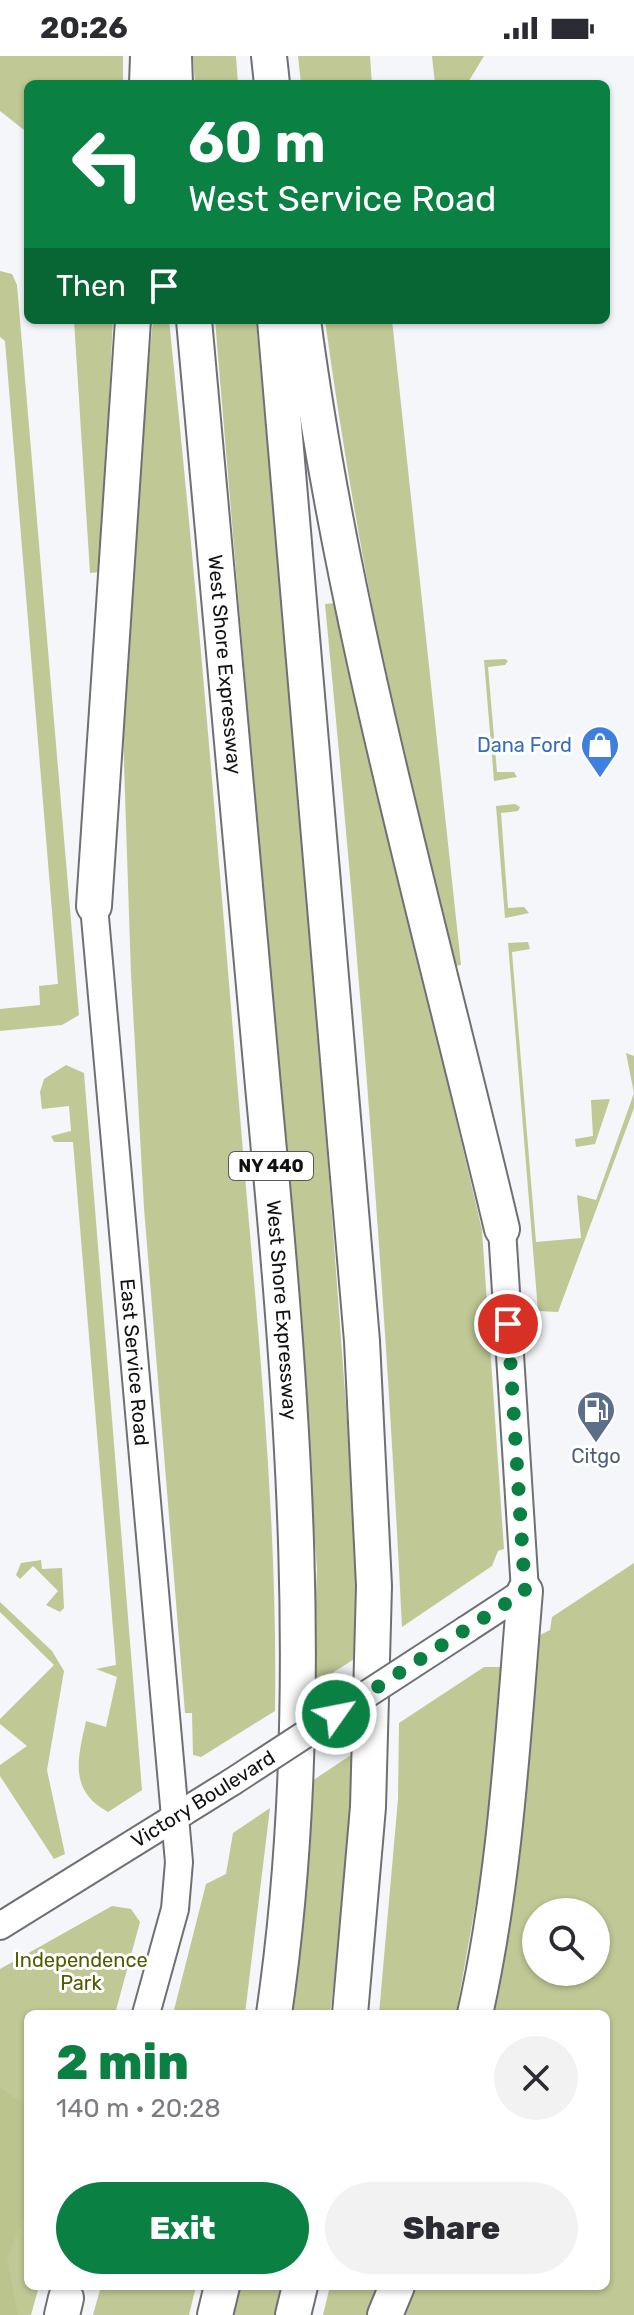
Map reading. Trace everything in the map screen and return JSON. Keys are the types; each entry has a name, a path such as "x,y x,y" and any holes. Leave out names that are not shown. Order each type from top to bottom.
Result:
{"highway":[{"path":"147,80 148,56"},
{"path":"174,56 175,80"},
{"path":"253,56 255,80"},
{"path":"269,56 272,80"},
{"path":"94,906 133,324"},
{"name":"West Shore Expressway","path":"194,324 288,1358 300,1581 296,1806 274,2010"},
{"path":"275,324 361,1326 374,1570 368,1807 350,2010"},
{"path":"304,324 341,548 383,746 502,1229"},
{"path":"476,2010 503,1846 525,1591"},
{"path":"215,2315 221,2290"},
{"path":"293,2315 299,2290"},
{"path":"385,2315 395,2290"}],"main road":[{"name":"East Service Road","path":"94,906 179,1862 175,1909 147,2010"},
{"path":"502,1229 525,1591"},
{"name":"Victory Boulevard","path":"0,1926 232,1782 525,1591"}],"green space":[{"path":"0,56 123,56 123,80 24,80 24,130 0,111"},
{"path":"193,56 236,56 238,80 195,80"},
{"path":"298,56 370,56 372,80 301,80"},
{"path":"432,56 484,56 469,80 435,80"},
{"path":"0,271 12,274 17,285 79,1015 62,1025 0,1031 0,1009 40,1005 39,986 58,984 5,341 0,337"},
{"path":"74,324 113,324 100,572 90,573"},
{"path":"153,324 169,324 207,718 259,1339 275,1636 275,1711 201,1757 193,1755 192,1713 185,1713 144,1208 131,974 120,645"},
{"path":"215,324 256,324 313,962 358,1567 359,1656 312,1686 317,1569"},
{"path":"326,324 392,324 461,965 454,966 396,725 364,564"},
{"path":"335,603 482,1230 504,1549 498,1551 492,1566 402,1627 370,1115 325,604"},
{"path":"484,660 508,661 505,665 488,667 497,772 514,772 517,777 494,781"},
{"path":"515,804 520,807 518,811 501,813 508,908 524,907 529,913 505,918 496,806"},
{"path":"528,942 530,949 512,952 536,1242 581,1238 577,1195 596,1200 634,1093 634,1108 558,1312 538,1311 508,943"},
{"path":"626,1053 634,1056 634,1093"},
{"path":"66,1065 84,1073 142,1790 108,1812 87,1794 79,1772 86,1721 106,1727 117,1677 96,1669 116,1665 73,1142 54,1142 51,1136 71,1131 69,1106 42,1109 40,1092 44,1079"},
{"path":"610,1099 595,1144 576,1147 575,1139 593,1136 591,1100"},
{"path":"41,1560 42,1569 62,1568 64,1608 60,1612 46,1605 58,1591 33,1566 20,1579 16,1575 21,1563"},
{"path":"634,1563 634,2315 398,2315 407,2290 610,2290 610,2010 492,2010 515,1875 532,1639 550,1630 552,1617"},
{"path":"0,1602 52,1651 64,1671 47,1770 65,1854 54,1859 0,1776 0,1765 27,1746 0,1724 0,1719 54,1665 0,1612"},
{"path":"484,1667 504,1667 488,1834 457,2010 379,2010 398,1799 399,1723"},
{"path":"354,1753 346,1890 331,2010 285,2010 309,1783"},
{"path":"270,1808 245,2010 174,2010 206,1884 226,1874 233,1833"},
{"name":"Independence Park","path":"112,1906 131,1909 140,1922 116,2010 24,2010 24,2290 38,2290 31,2315 0,2315 0,1969"},
{"path":"0,2087 24,2105 24,2215 7,2259 18,2315 0,2315"},
{"path":"100,2290 195,2290 189,2315 93,2315"},
{"path":"235,2290 282,2290 277,2315 229,2315"},
{"path":"329,2290 380,2290 371,2315 323,2315"}],"place":[{"name":"Dana Ford","path":"600,779"},
{"name":"Citgo","path":"596,1444"}],"route":[{"path":"336,1714 525,1591 508,1324"}]}
